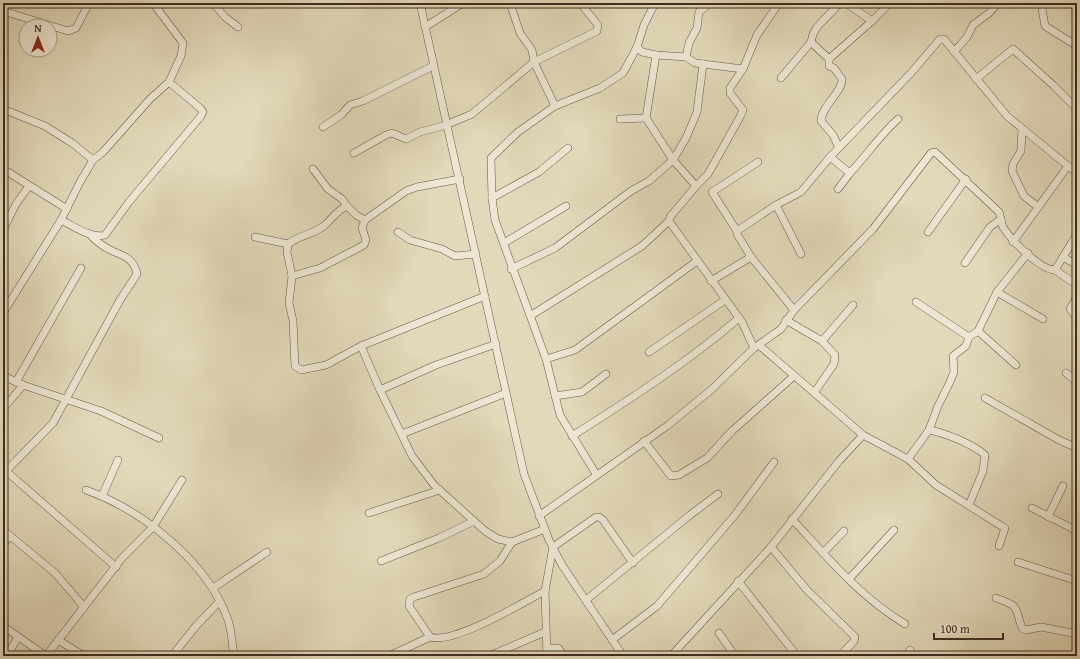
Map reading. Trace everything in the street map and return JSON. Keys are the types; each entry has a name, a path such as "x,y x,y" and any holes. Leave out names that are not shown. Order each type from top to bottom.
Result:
{"street":[{"path":"3,11 68,31 76,28 90,3"},
{"path":"3,313 61,220 93,160 103,152 150,99 169,82 181,56 182,43 153,3"},
{"path":"213,3 225,17 238,27"},
{"path":"420,3 446,125 460,178 524,474 539,516 562,565 623,656"},
{"path":"425,27 463,3"},
{"path":"510,3 520,32 532,50 534,62 555,106"},
{"path":"354,153 392,133 406,139 420,132 446,125 472,114 534,62 599,29 598,25 580,3"},
{"path":"596,474 560,415 546,359 511,269 504,243 495,220 492,198 490,158 518,132 555,106 600,88 616,79 623,73 637,47 644,24 655,3"},
{"path":"686,57 689,43 697,28 699,12 710,3"},
{"path":"530,316 642,246 669,221 670,217 708,174 743,110 732,99 730,88 742,69 757,35 779,3"},
{"path":"781,78 811,42 813,34 818,27 840,3"},
{"path":"846,3 872,21"},
{"path":"829,59 890,3"},
{"path":"954,52 967,37 973,25 989,13 998,3"},
{"path":"1041,3 1045,26 1077,46"},
{"path":"737,231 776,205 801,192 830,157 912,73 937,41 944,40 1007,116 1077,172"},
{"path":"811,42 829,59 829,66 834,68 842,82 824,110 821,121 833,136 839,148"},
{"path":"637,47 642,52 656,55 686,57 703,64 709,63 719,67 735,67 742,69"},
{"path":"976,79 1013,49 1077,109"},
{"path":"656,55 646,118 674,160 696,186"},
{"path":"511,269 555,248 632,191 649,181 674,160 686,138 697,112 703,64"},
{"path":"323,127 341,115 350,104 363,101 433,66"},
{"path":"61,220 90,234 100,236 109,232 129,202 201,116 202,112 200,108 169,82"},
{"path":"3,109 45,126 72,143 93,160"},
{"path":"620,119 646,118"},
{"path":"838,189 876,144 884,132 898,119"},
{"path":"1022,129 1021,151 1013,164 1012,171 1024,196 1038,207"},
{"path":"492,198 539,172 568,148"},
{"path":"539,516 596,474 667,426 711,390 757,347 781,328 794,310 873,229 931,153 936,152 1000,212 1002,226 1013,242 1041,264 1055,270 1077,285"},
{"path":"830,157 850,173"},
{"path":"758,162 712,192 737,231 736,234 751,256 794,310"},
{"path":"1013,242 1068,166"},
{"path":"3,169 67,209"},
{"path":"313,169 328,189 342,199 356,215 365,220"},
{"path":"292,276 331,263 364,245 366,240 362,228 365,220 406,191 417,187 460,178"},
{"path":"928,232 966,179"},
{"path":"3,230 16,204 29,186"},
{"path":"776,205 801,254"},
{"path":"347,206 340,209 324,226 294,239 288,244 287,252 292,276 289,303 293,321 296,366 298,369 326,365 361,346 485,296"},
{"path":"504,243 566,206"},
{"path":"965,263 990,226 1001,219"},
{"path":"669,221 739,318 757,347 864,435 908,459 936,485 1004,527 1005,528 999,546"},
{"path":"398,232 410,240 442,249 455,256 476,254"},
{"path":"90,234 102,246 126,256 136,265 137,274 120,300 68,400 54,423 4,472 116,567"},
{"path":"1055,270 1077,234"},
{"path":"255,237 288,244"},
{"path":"908,459 929,430 954,372 953,356 966,346 969,337 978,331 997,292 1028,254"},
{"path":"711,281 751,256"},
{"path":"1063,257 1077,265"},
{"path":"546,359 575,350 697,261"},
{"path":"3,409 20,383 81,268"},
{"path":"997,292 1043,320"},
{"path":"1077,297 1070,309 1077,318"},
{"path":"649,352 725,300"},
{"path":"916,302 969,337"},
{"path":"822,341 853,305"},
{"path":"572,436 647,387 714,339 739,318"},
{"path":"786,320 822,341 835,355 834,364 814,393"},
{"path":"978,331 1016,365"},
{"path":"380,390 436,365 496,344"},
{"path":"361,346 380,390 402,434 423,472 440,490 493,537 512,542 545,530"},
{"path":"1066,373 1077,382"},
{"path":"555,396 582,392 606,374"},
{"path":"3,376 101,411 159,438"},
{"path":"644,441 671,476 679,475 707,458 732,431 794,376"},
{"path":"402,434 506,393"},
{"path":"985,398 1059,440 1077,448"},
{"path":"929,430 941,433 978,449 984,455 983,471 969,505"},
{"path":"671,656 738,581 771,547 839,461 864,435"},
{"path":"102,496 118,460"},
{"path":"612,640 657,606 726,526 774,462"},
{"path":"3,626 46,656 116,567 153,527 182,480"},
{"path":"1048,516 1063,486"},
{"path":"86,490 121,505 153,527 194,564 213,588 229,621 234,656"},
{"path":"369,514 440,490"},
{"path":"586,600 718,494"},
{"path":"1032,508 1077,531"},
{"path":"547,656 545,632 545,591 553,547 596,517 599,517 603,520 633,563"},
{"path":"792,519 833,565 867,598 905,624"},
{"path":"381,561 440,538 474,521"},
{"path":"3,530 55,573 84,607"},
{"path":"849,579 894,530"},
{"path":"823,553 844,531"},
{"path":"3,544 10,536"},
{"path":"430,637 409,606 410,599 484,574 500,561 512,542"},
{"path":"771,547 807,590 855,637 854,641 844,655"},
{"path":"213,588 267,552"},
{"path":"1018,562 1077,582"},
{"path":"738,581 797,656"},
{"path":"389,656 430,637 440,639 457,635 545,591"},
{"path":"996,598 1012,604 1017,609 1022,628 1026,630 1041,627 1077,634"},
{"path":"172,656 196,626 219,602"},
{"path":"489,656 545,632"},
{"path":"719,633 735,656"},
{"path":"7,656 18,637"},
{"path":"58,640 84,656"},
{"path":"547,648 558,648 564,656"}]}
